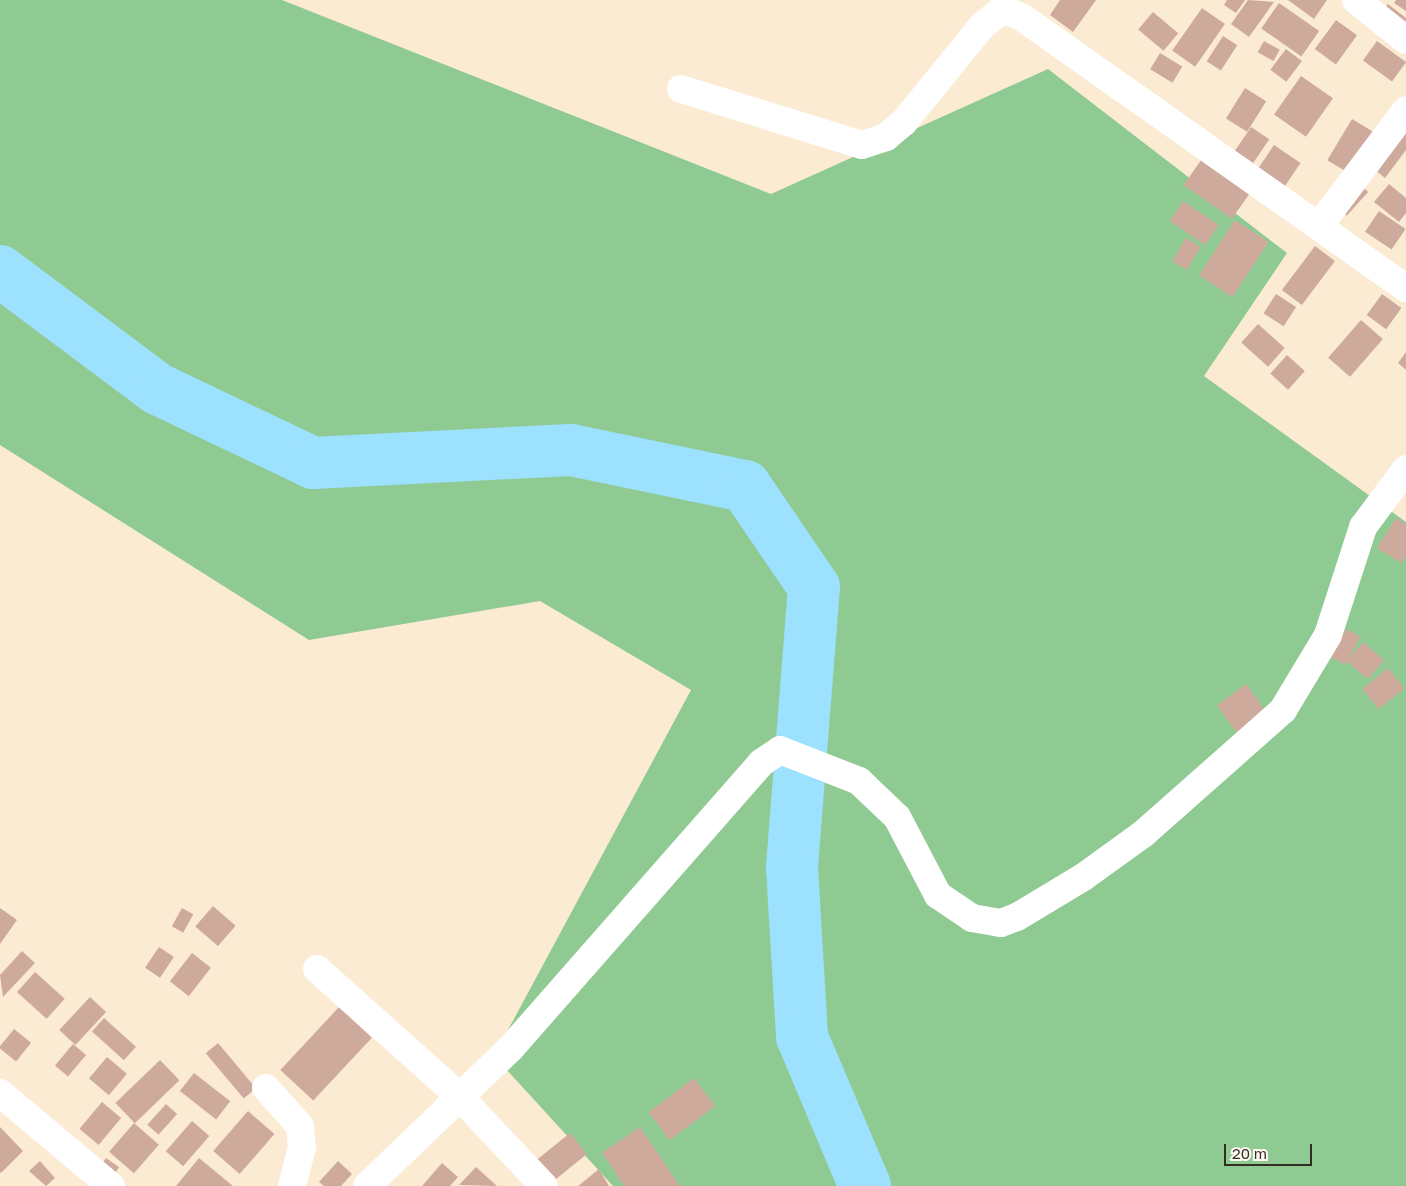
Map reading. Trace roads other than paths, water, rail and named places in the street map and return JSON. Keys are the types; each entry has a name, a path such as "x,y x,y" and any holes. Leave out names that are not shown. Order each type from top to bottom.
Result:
{"street":[{"path":"1356,0 1406,40"},
{"path":"681,88 862,145 886,138 904,122 982,26 1003,9 1023,18 1406,288"},
{"path":"1319,226 1406,110"},
{"path":"367,1186 510,1049 760,763 780,750 859,781 896,817 938,894 972,918 1001,922 1017,917 1143,834 1283,710 1328,635 1363,527 1406,469"},
{"path":"317,969 460,1098 544,1186"},
{"path":"266,1088 300,1126 302,1147 292,1186"},
{"path":"0,1093 111,1186"}],"waterway":[{"path":"0,271 158,389 313,463 571,450 745,486 814,587 792,868 802,1037 865,1186"}]}
